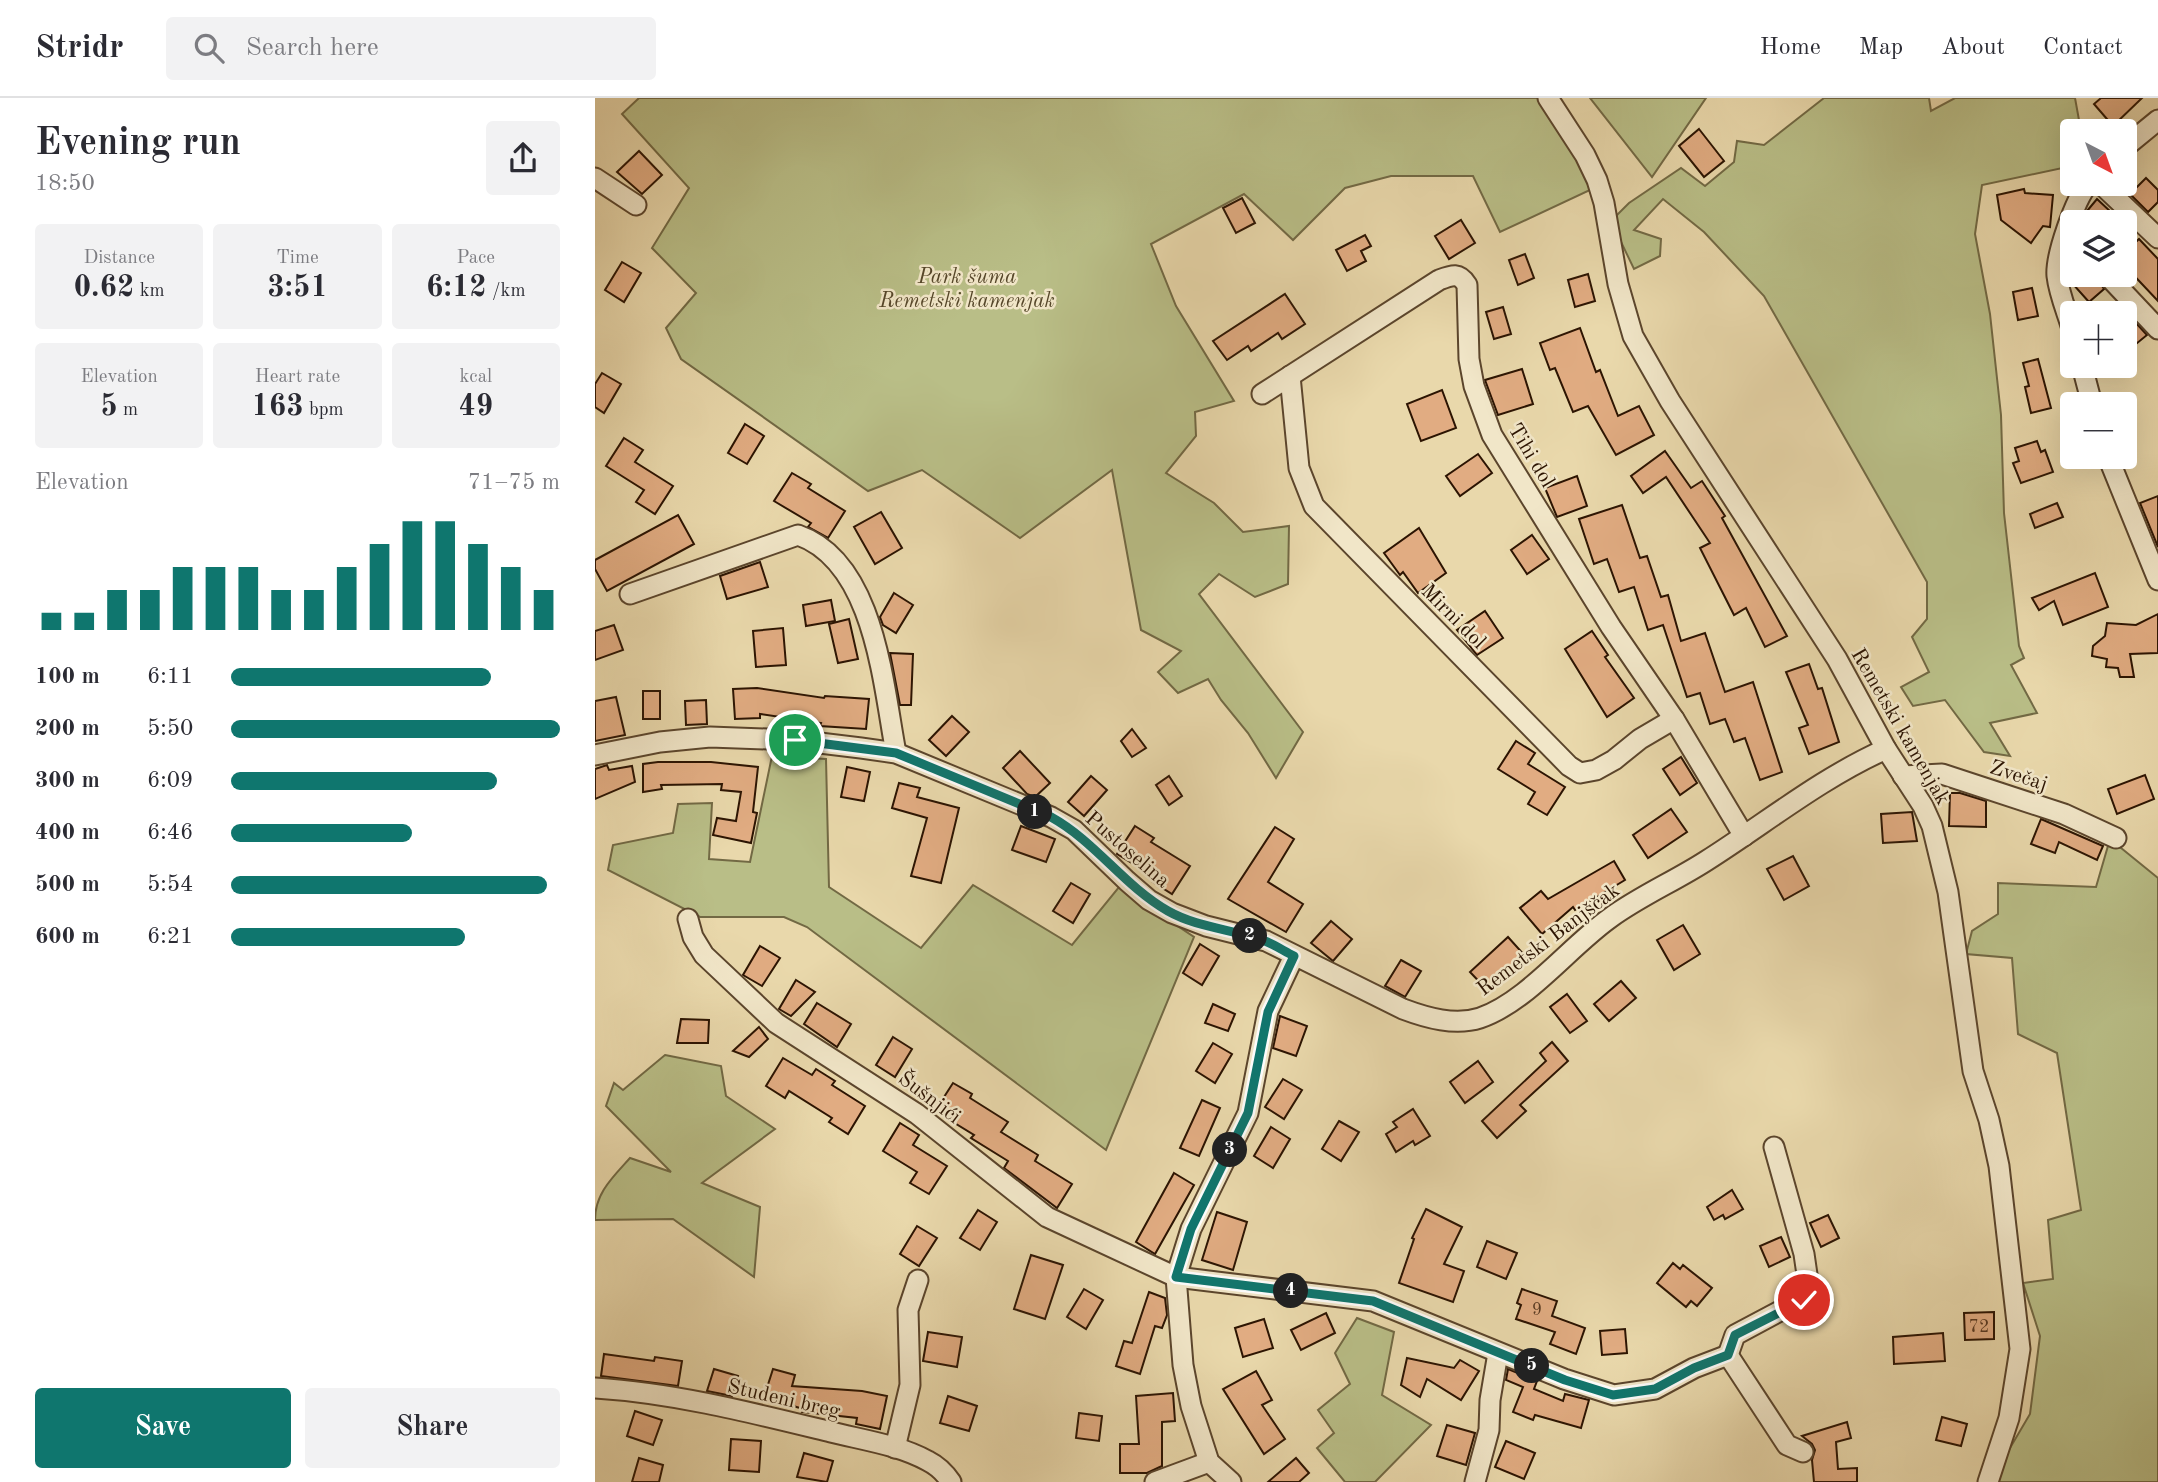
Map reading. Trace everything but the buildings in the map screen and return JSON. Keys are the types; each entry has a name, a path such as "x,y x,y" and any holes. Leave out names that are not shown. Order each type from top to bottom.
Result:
{"street":[{"name":"Remetski kamenjak","path":"1548,98 1585,155 1597,180 1604,203 1618,284 1633,336 1670,401 1856,689 1886,749 1923,806 1939,851 1948,892 1973,1072 1989,1120 1999,1166 2020,1349 2009,1418 1988,1482"},
{"path":"2137,137 2158,120"},
{"path":"595,178 636,205"},
{"path":"2114,196 2158,238"},
{"path":"2060,260 2057,280 2063,301"},
{"name":"Tihi dol","path":"1262,394 1439,280 1454,274 1462,277 1467,285 1467,326 1472,373 1493,435 1611,627 1674,719 1744,836"},
{"path":"2118,287 2158,329"},
{"name":"Mirni dol","path":"1290,376 1299,468 1314,506 1569,766 1580,773 1597,770 1674,719"},
{"path":"2113,469 2158,580"},
{"path":"630,594 799,535 812,540 849,576 866,607 896,753"},
{"name":"Pustoselina","path":"595,755 660,741 710,737 795,740 896,753 1051,817 1074,830 1149,900 1172,913 1206,926 1266,941 1294,956"},
{"name":"Remetski Banjščak","path":"1294,956 1402,1009 1424,1017 1453,1021 1479,1018 1521,993 1611,917 1744,836 1846,767 1886,749"},
{"name":"Zvečaj","path":"1903,776 1942,774 2064,814 2116,838"},
{"name":"Šušnjići","path":"688,919 693,937 704,955 776,1023 917,1114 1047,1217 1176,1277 1373,1301 1592,1390 1613,1395 1655,1389 1694,1368 1728,1355"},
{"path":"1231,1482 1209,1462 1195,1419 1183,1366 1176,1277 1191,1229 1248,1113 1268,1012 1294,956"},
{"path":"1774,1147 1804,1254 1810,1296 1735,1335 1728,1355 1787,1445 1803,1452"},
{"path":"895,1448 910,1385 908,1310 918,1280"},
{"path":"1475,1482 1489,1430 1490,1400 1498,1353"},
{"name":"Studeni breg","path":"595,1388 628,1390 736,1409 895,1448 927,1460 942,1470 951,1482"},
{"path":"1155,1482 1209,1462"}],"green space":[{"name":"Park šuma Remetski kamenjak","path":"639,98 1547,98 1577,157 1590,190 1500,232 1473,176 1391,176 1345,188 1293,240 1244,194 1151,244 1176,306 1234,401 1195,412 1196,436 1166,473 1214,503 1243,532 1289,526 1288,584 1255,597 1219,574 1199,594 1303,732 1276,778 1248,733 1208,679 1178,693 1158,672 1181,651 1141,630 1112,470 1020,538 922,470 868,491 681,359 666,328 696,293 652,248 689,188 622,114"},
{"path":"1590,98 1706,98 1652,177"},
{"path":"1824,98 1929,98 1931,111 1955,98 2075,98 2079,119 2060,119 2060,169 1982,185 1975,234 1990,314 2001,415 2004,513 2019,646 2024,658 2011,665 2037,713 1990,723 2010,756 1984,752 1945,700 1913,706 1901,687 1929,672 1912,637 1927,619 1927,582 1764,296 1704,232 1663,199 1634,230 1661,239 1660,256 1634,269 1611,221 1629,203 1681,168 1705,186 1734,162 1737,141 1764,145"},
{"path":"772,756 826,759 829,887 921,948 973,885 1072,945 1119,887 1194,937 1106,1150 807,927 784,917 700,917 608,870 613,845 673,833 678,804 712,803 709,859 750,862"},
{"path":"2110,839 2158,878 2158,1482 1990,1482 2030,1414 2040,1336 2023,1283 2053,1279 2048,1220 2081,1210 2057,1053 2018,1034 2012,958 1966,954 1972,931 1998,914 1998,883 2096,887"},
{"path":"665,1055 721,1066 726,1096 775,1129 702,1183 760,1207 754,1277 673,1219 595,1220 602,1194 611,1179 630,1158 671,1172 606,1106 614,1083 623,1090"},
{"path":"1357,1318 1394,1332 1382,1395 1431,1425 1375,1482 1345,1482 1317,1448 1334,1433 1318,1410 1350,1384 1335,1353"}],"route":[{"path":"795,740 896,753 1051,817 1074,830 1092,845 1149,900 1172,913 1206,926 1266,941 1294,956 1268,1012 1248,1113 1191,1229 1176,1277 1373,1301 1565,1380 1613,1395 1655,1389 1694,1368 1720,1360 1728,1355 1735,1335 1804,1300"}]}
